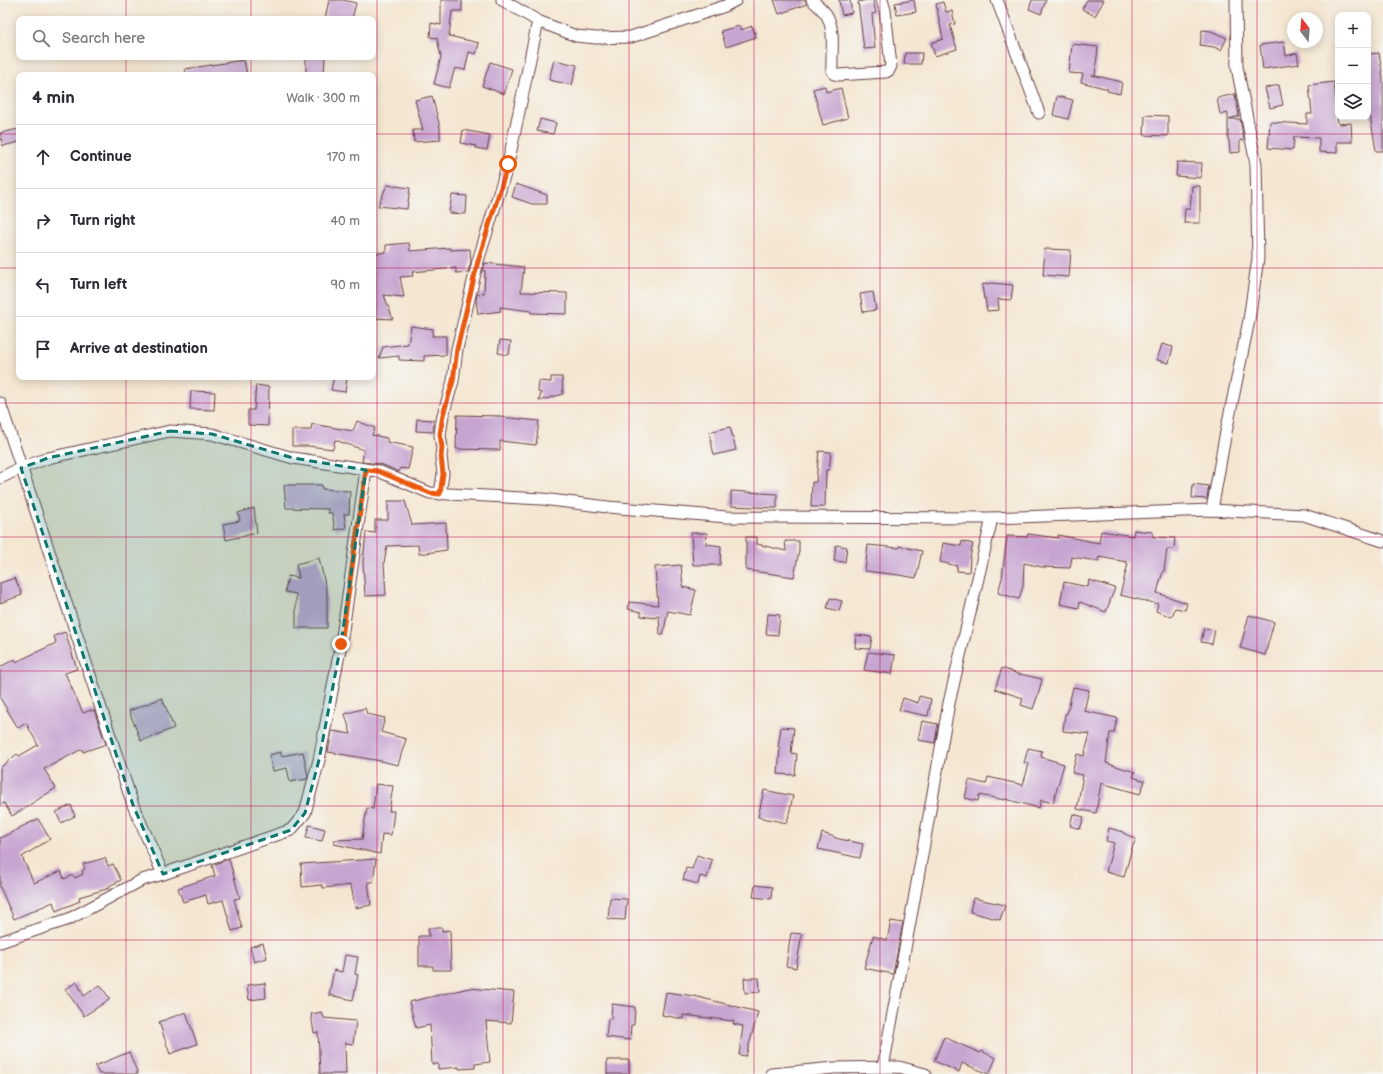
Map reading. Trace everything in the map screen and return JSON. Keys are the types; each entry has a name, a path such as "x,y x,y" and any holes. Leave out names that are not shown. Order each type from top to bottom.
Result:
{"street":[{"path":"502,0 538,21 576,36 596,38 631,37 725,6 736,0"},
{"path":"812,0 825,13 829,22 832,36 832,71 834,74 838,75 886,72 890,70 891,66 885,10 882,0"},
{"path":"997,0 1039,113"},
{"path":"1212,510 1224,442 1249,320 1258,258 1256,164 1237,67 1236,0"},
{"path":"440,494 443,474 440,434 443,415 453,381 457,349 478,261 508,164 538,21"},
{"path":"0,403 132,805 163,874"},
{"path":"0,478 48,458 170,431 212,434 293,458 378,471 430,493 440,494 542,499 608,507 727,517 992,518 1212,510 1304,515 1383,541"},
{"path":"0,942 69,919 142,880 291,830 305,812 319,760 341,644 366,470"},
{"path":"883,1067 949,703 992,518"},
{"path":"771,1074 834,1068 883,1067 899,1067 925,1074"}],"highlighted area":[{"path":"170,431 212,434 293,458 366,470 341,644 319,760 305,813 291,830 163,874 133,805 21,468 48,458"}],"building":[{"path":"329,0 343,0 356,3 353,16 326,16"},
{"path":"441,0 462,0 462,11 452,11 449,36 479,43 476,54 469,52 465,70 455,68 449,88 434,84 441,57 437,38 430,37 431,23 441,25"},
{"path":"774,0 805,0 807,4 779,14"},
{"path":"839,0 850,0 852,13 842,15"},
{"path":"873,0 876,13 872,14 875,48 864,49 858,2"},
{"path":"914,0 916,12 897,15 895,3"},
{"path":"1032,0 1046,0 1041,14 1029,9"},
{"path":"1087,0 1104,0 1095,16 1082,9"},
{"path":"943,2 946,12 952,11 955,24 950,25 957,49 935,56 931,43 943,39 936,4"},
{"path":"739,26 741,30 752,26 756,37 726,47 721,31"},
{"path":"1202,30 1211,31 1227,38 1221,50 1214,47 1200,45"},
{"path":"1284,42 1286,56 1297,53 1299,64 1263,69 1260,45"},
{"path":"1072,44 1098,47 1095,76 1122,82 1120,94 1107,91 1108,89 1081,82 1083,74 1069,73"},
{"path":"905,53 922,53 921,64 904,64"},
{"path":"1379,53 1383,78 1383,151 1376,151 1371,120 1371,54"},
{"path":"244,60 246,72 186,72 185,69"},
{"path":"306,60 325,60 324,72 306,72"},
{"path":"554,60 577,65 572,85 549,80"},
{"path":"490,62 512,69 504,94 482,86"},
{"path":"1334,82 1335,120 1338,120 1338,124 1351,123 1352,142 1337,142 1337,153 1319,152 1319,138 1294,137 1293,150 1268,148 1270,122 1307,124 1307,114 1312,114 1309,85"},
{"path":"1279,85 1283,105 1270,108 1265,88"},
{"path":"825,86 826,92 841,88 848,118 823,125 813,89"},
{"path":"1235,94 1239,116 1229,119 1240,119 1244,141 1240,140 1240,152 1230,153 1228,140 1228,113 1220,115 1217,98"},
{"path":"432,96 440,127 440,140 414,142 413,130 423,130 415,100"},
{"path":"1057,96 1073,100 1068,119 1053,115"},
{"path":"1145,115 1168,116 1168,136 1144,135"},
{"path":"540,119 556,123 553,134 537,131"},
{"path":"16,130 16,143 3,146 0,133"},
{"path":"463,130 490,135 487,150 461,143"},
{"path":"1177,162 1202,163 1201,178 1176,176"},
{"path":"516,184 547,195 547,204 532,204 512,197"},
{"path":"387,185 410,188 407,209 378,206"},
{"path":"1192,186 1200,186 1200,223 1184,223 1185,209 1190,209"},
{"path":"452,195 467,196 466,214 449,213"},
{"path":"409,243 410,251 450,248 450,250 470,249 471,262 468,272 456,273 456,268 412,272 413,276 400,277 404,297 384,295 393,319 376,318 376,254 386,252 386,245"},
{"path":"1045,249 1071,250 1069,277 1043,275"},
{"path":"485,263 524,267 521,292 567,293 567,314 531,313 531,311 500,307 501,311 478,314 476,300 477,294 484,293 485,271 483,271"},
{"path":"991,283 1013,285 1011,300 998,299 999,310 987,311 982,285"},
{"path":"873,292 876,310 863,312 860,294"},
{"path":"411,326 433,329 432,336 446,336 446,355 424,356 424,361 399,360 399,356 379,358 383,347 408,344"},
{"path":"500,340 511,341 509,355 498,353"},
{"path":"1162,344 1173,347 1169,363 1157,360"},
{"path":"551,377 562,377 563,394 539,401 541,393 538,392 539,381 551,382"},
{"path":"333,380 347,380 345,392 331,390"},
{"path":"256,385 269,387 268,426 248,425 248,410 254,410"},
{"path":"191,391 215,392 214,410 190,409"},
{"path":"457,415 501,416 539,421 536,445 500,441 500,450 456,449"},
{"path":"417,419 434,420 433,432 416,431"},
{"path":"357,421 375,428 372,435 387,438 387,442 413,447 408,469 400,468 399,472 381,464 362,462 364,450 335,440 333,449 292,446 292,430 311,430 312,424 353,431"},
{"path":"730,427 736,450 714,455 709,432"},
{"path":"819,451 831,452 829,470 826,470 825,507 811,507 812,482 816,482"},
{"path":"1193,484 1209,486 1207,499 1192,498"},
{"path":"284,485 322,485 322,489 350,491 349,514 344,514 346,528 335,530 332,513 328,513 328,509 286,508"},
{"path":"731,491 777,494 777,508 731,506"},
{"path":"388,501 405,501 412,525 446,523 447,550 419,554 418,545 387,546 384,563 386,595 365,596 363,562 366,532 375,533 375,520 388,520"},
{"path":"254,508 257,533 226,540 223,524 240,521 238,513"},
{"path":"1134,530 1153,532 1153,537 1175,538 1174,549 1167,549 1164,571 1157,593 1187,603 1185,610 1175,608 1172,617 1156,611 1158,604 1120,595 1128,564 1126,563 1127,562 1099,557 1098,561 1072,557 1070,568 1042,567 1024,563 1023,586 1019,599 998,593 1002,578 1007,536 1027,537 1028,534 1058,538 1058,535 1099,543 1101,531 1133,536"},
{"path":"691,533 707,533 706,544 721,546 720,565 693,565"},
{"path":"746,537 757,537 757,544 786,551 785,541 799,541 799,551 794,577 746,570"},
{"path":"962,541 973,544 969,572 957,571 957,566 940,562 943,543 961,546"},
{"path":"836,545 847,547 845,562 834,561"},
{"path":"868,545 899,548 899,546 922,551 916,578 865,571"},
{"path":"319,558 327,593 327,628 296,628 296,594 285,592 288,576 299,578 296,564"},
{"path":"681,565 683,587 696,590 690,615 668,611 663,635 660,635 659,616 656,616 656,618 641,616 641,612 628,609 629,602 658,605 655,567"},
{"path":"15,578 22,595 0,603 0,583"},
{"path":"1089,580 1115,588 1106,612 1080,602 1079,608 1060,604 1064,582 1088,587"},
{"path":"830,598 842,601 839,611 827,608"},
{"path":"768,614 780,615 778,635 766,634"},
{"path":"1249,615 1274,622 1265,655 1240,648"},
{"path":"1204,628 1215,630 1212,644 1201,642"},
{"path":"65,632 77,669 65,673 83,713 94,710 106,744 83,752 82,749 44,769 56,788 12,816 4,803 0,805 0,768 17,754 19,756 38,745 26,723 18,728 0,698 0,667 15,659 16,662 56,643 54,636"},
{"path":"856,635 872,637 870,649 855,648"},
{"path":"868,652 895,655 892,674 864,670"},
{"path":"1002,668 1020,675 1042,679 1033,709 1021,705 1023,698 995,689"},
{"path":"1073,687 1089,690 1084,711 1117,718 1114,733 1110,733 1106,763 1135,772 1133,777 1145,781 1140,794 1101,783 1096,813 1077,809 1083,775 1072,773 1077,754 1084,756 1090,734 1063,731 1065,714 1067,714"},
{"path":"919,696 931,699 928,716 899,710 903,698 918,703"},
{"path":"162,698 174,728 141,741 129,711"},
{"path":"365,708 367,714 385,718 381,732 406,739 398,765 328,752 332,731 351,734 345,714"},
{"path":"922,721 938,724 935,743 918,740"},
{"path":"781,727 794,728 791,753 797,754 795,775 778,774 780,747 778,747"},
{"path":"1028,748 1042,751 1041,757 1064,764 1053,803 1041,800 1039,808 1005,799 979,795 978,801 965,798 969,780 986,784 988,777 1023,785 1029,764 1024,763"},
{"path":"281,752 281,756 303,752 308,776 307,779 290,782 287,768 273,771 269,755"},
{"path":"376,784 393,786 389,811 394,811 391,835 382,834 380,854 334,844 334,840 362,839 367,808 373,809"},
{"path":"764,790 793,796 787,823 758,817"},
{"path":"71,805 75,816 61,823 56,812"},
{"path":"1073,814 1084,817 1080,829 1070,826"},
{"path":"38,819 50,839 22,857 34,883 61,871 64,879 73,875 75,878 83,874 82,871 85,869 83,864 105,858 108,866 113,864 121,880 109,886 110,888 79,897 80,901 56,911 53,902 14,919 0,887 0,838"},
{"path":"309,825 325,829 322,841 306,838"},
{"path":"1109,828 1123,832 1136,839 1124,877 1106,872 1114,843 1106,841"},
{"path":"822,833 835,838 863,844 860,858 818,849"},
{"path":"697,855 712,860 707,878 700,876 698,884 683,880 686,868 692,869"},
{"path":"229,859 240,898 234,899 242,928 232,931 223,900 208,904 206,895 183,902 178,888 215,876 212,865"},
{"path":"376,859 373,882 368,882 371,905 355,908 351,885 323,888 322,885 302,887 301,864"},
{"path":"755,885 772,887 771,899 753,897"},
{"path":"610,898 627,899 625,920 608,919"},
{"path":"973,898 1005,905 1000,920 970,912"},
{"path":"891,921 903,923 893,974 864,968 873,936 887,940"},
{"path":"428,928 442,928 442,931 450,930 451,970 433,970 433,966 419,966 419,936 429,936"},
{"path":"791,933 802,934 796,968 786,966"},
{"path":"263,943 267,958 254,962 250,947"},
{"path":"345,955 358,957 355,974 358,975 353,1000 329,995 334,970 342,972"},
{"path":"744,978 759,978 760,992 745,993"},
{"path":"77,982 84,996 100,985 110,999 84,1016 65,989"},
{"path":"265,983 266,998 249,1000 247,985"},
{"path":"469,988 514,992 511,1023 486,1021 490,1062 475,1064 475,1068 459,1069 459,1067 438,1069 438,1064 432,1064 430,1025 416,1028 409,1002"},
{"path":"666,992 694,996 758,1012 746,1056 739,1055 743,1026 733,1024 734,1021 683,1015 683,1019 662,1015"},
{"path":"612,1004 635,1007 634,1025 631,1025 630,1040 606,1037 608,1019 611,1019"},
{"path":"186,1012 197,1044 170,1054 159,1022"},
{"path":"322,1012 324,1018 356,1021 353,1044 345,1043 346,1074 320,1074 318,1032 314,1033 311,1014"},
{"path":"944,1037 980,1053 981,1051 996,1058 989,1074 962,1063 959,1072 934,1061"},
{"path":"129,1052 138,1074 99,1074 95,1066"},
{"path":"607,1060 629,1060 629,1074 607,1074"}],"route":[{"path":"341,644 366,470 378,471 430,493 440,494 443,474 440,434 443,415 453,381 457,349 478,261 508,164"}]}
